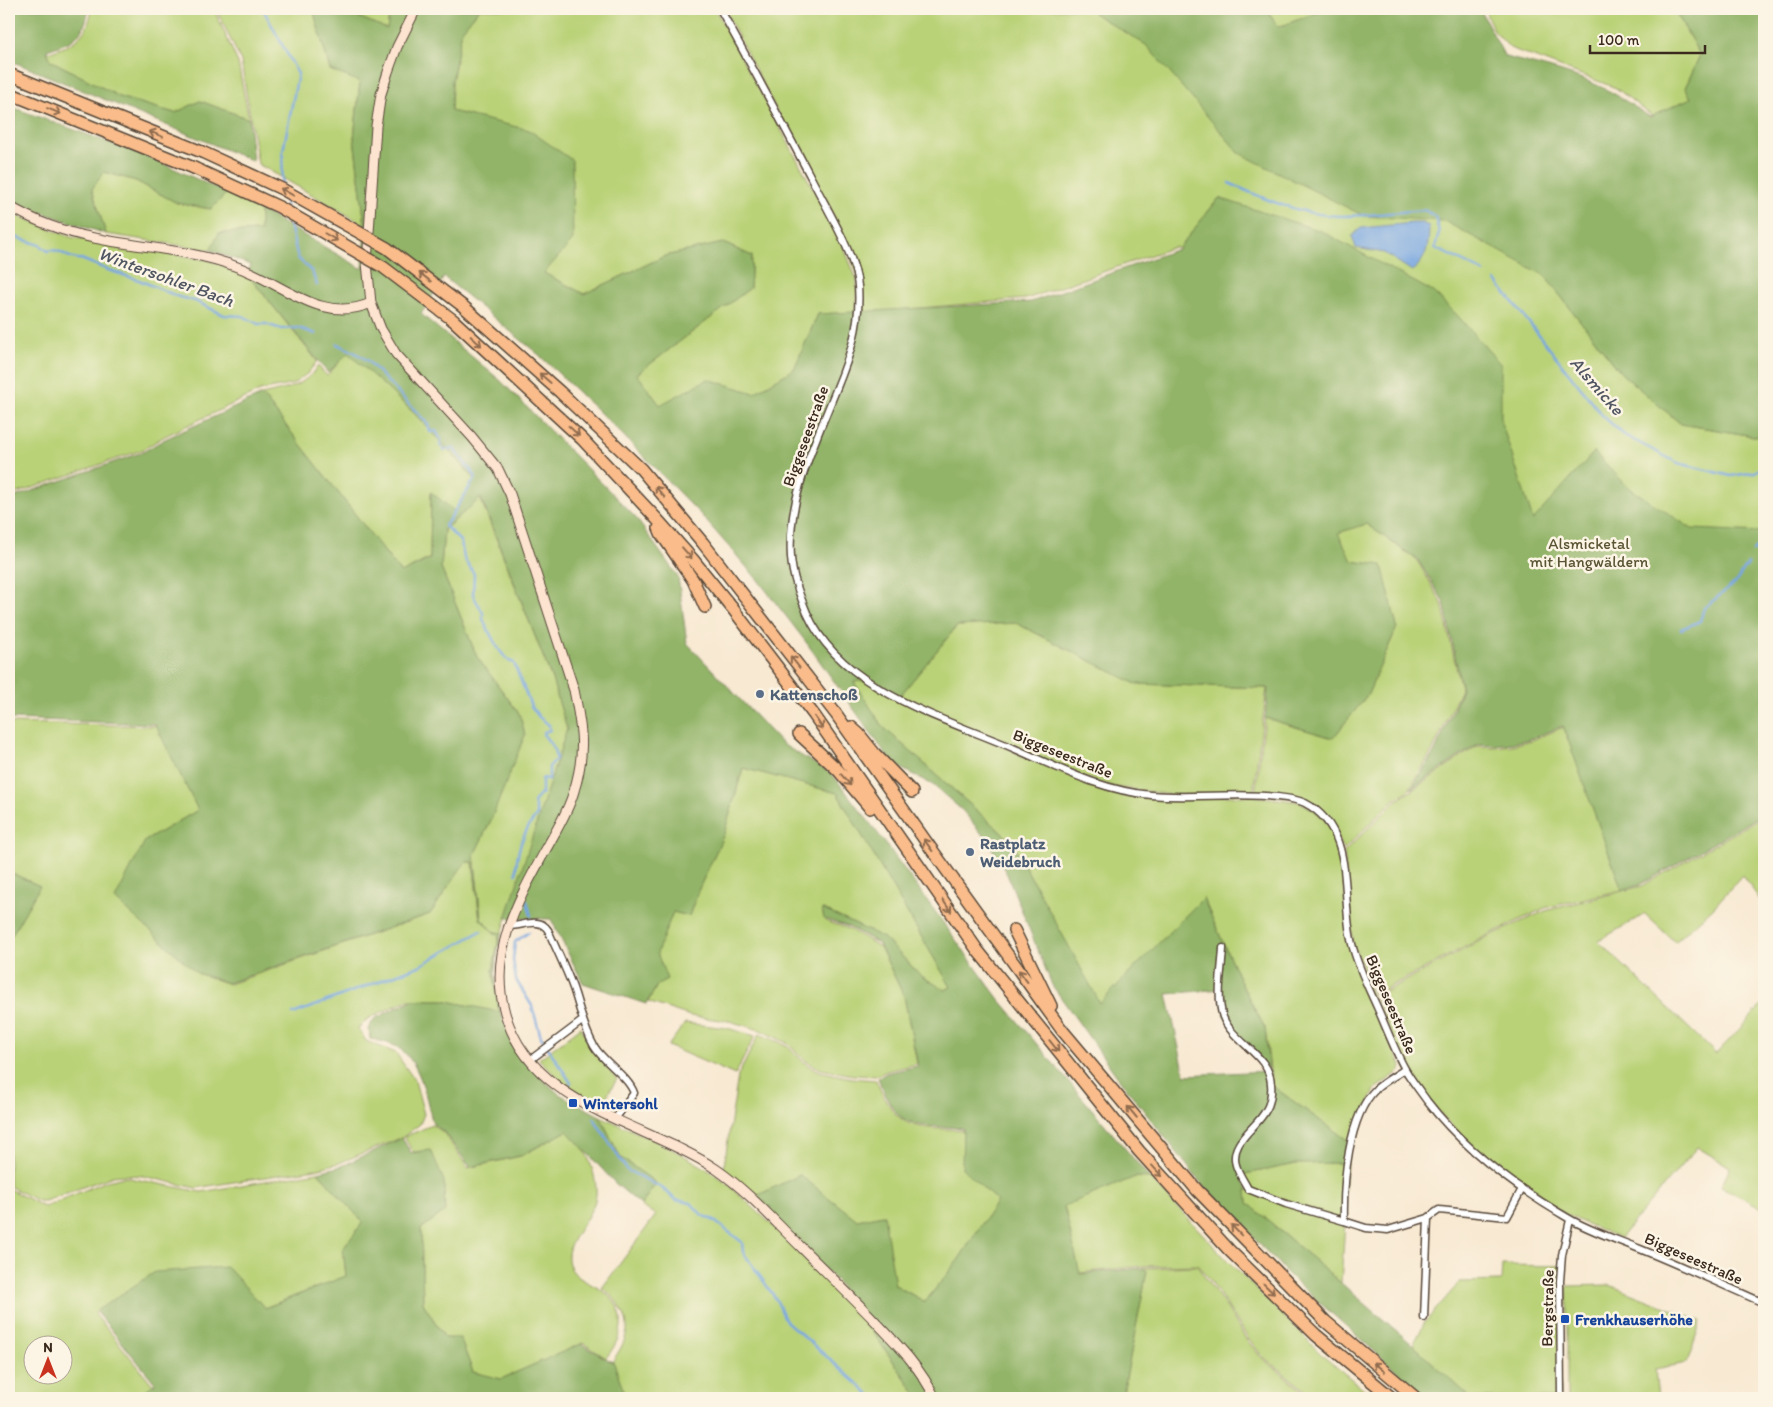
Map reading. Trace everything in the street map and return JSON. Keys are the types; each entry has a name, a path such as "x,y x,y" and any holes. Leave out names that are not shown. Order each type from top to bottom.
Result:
{"highway":[{"path":"9,74 202,152 282,189 387,248 464,307 560,392 641,469 703,543 836,714 1062,1030 1197,1190 1325,1321 1416,1398"},
{"path":"9,93 194,168 279,207 383,267 452,320 582,440 694,561 771,658 852,769 888,824 978,951 1139,1151 1236,1257 1316,1334 1392,1398"},
{"path":"655,517 662,535 693,580 705,607"},
{"path":"836,714 859,734 875,754 912,792"},
{"path":"798,734 838,770 878,816 888,824"},
{"path":"1014,930 1062,1030"}],"street":[{"path":"416,9 397,47 388,72 381,94 376,126 367,263 371,303 382,329 396,354 472,437 498,469 510,494 531,557 574,690 581,720 581,759 574,794 522,894 502,948 499,970 505,1014 515,1038 530,1060 546,1078 563,1092 685,1152 717,1170 751,1198 894,1341 916,1368 935,1398"},
{"name":"Biggeseestraße","path":"720,9 841,235 858,280 858,316 851,352 803,474 792,519 791,560 798,589 809,618 825,642 845,664 869,682 928,714 1016,749 1076,776 1114,789 1144,795 1173,797 1254,794 1300,800 1317,811 1330,825 1342,852 1352,945 1369,989 1405,1069 1430,1104 1467,1146 1522,1189 1570,1220 1676,1264 1764,1304"},
{"path":"9,206 30,217 93,238 209,257 255,274 293,296 321,307 336,310 371,303"},
{"path":"507,931 535,922 546,926 573,987 582,1021 594,1047 631,1085 634,1093 615,1119"},
{"path":"1223,948 1220,1000 1223,1016 1228,1027 1259,1058 1269,1071 1271,1085 1268,1108 1235,1150 1235,1164 1248,1189 1286,1204 1366,1228 1388,1230 1428,1218 1439,1210 1506,1217 1522,1189"},
{"path":"530,1060 582,1021"},
{"path":"1344,1221 1344,1201 1354,1128 1369,1097 1386,1081 1405,1069"},
{"path":"1424,1318 1428,1218"},
{"name":"Bergstraße","path":"1561,1398 1560,1281 1562,1254 1570,1220"}],"green space":[{"path":"9,9 89,9 84,26 76,37 71,41 47,50 50,60 122,98 175,113 200,101 249,119 253,161 9,60"},
{"path":"92,9 214,9 238,63 249,119 200,101 175,113 122,98 50,60 48,53 72,43 83,33 90,19"},
{"path":"216,9 313,9 330,70 360,81 354,138 365,225 258,164 241,61"},
{"name":"Alsmicketal mit Hangwäldern","path":"313,9 340,9 387,29 390,9 479,9 462,30 452,81 451,111 529,130 572,160 573,240 544,273 584,294 665,256 723,243 752,256 750,288 637,374 660,405 708,379 754,393 794,369 818,314 1031,302 1178,249 1219,198 1321,231 1433,292 1457,315 1501,365 1501,421 1533,520 1594,452 1628,487 1692,529 1764,532 1764,814 1640,885 1622,890 1563,726 1530,739 1513,743 1478,744 1411,789 1435,751 1462,690 1444,602 1418,560 1366,524 1338,533 1352,561 1382,565 1397,627 1368,694 1333,738 1265,718 1268,688 1136,684 1016,623 957,626 899,697 868,680 854,682 883,727 1011,841 1100,1003 1203,898 1244,989 1265,1028 1269,1071 1237,1036 1224,1016 1221,989 1167,994 1185,1075 1268,1071 1271,1085 1350,1142 1347,1163 1296,1164 1240,1175 1247,1189 1248,1203 1413,1345 1471,1398 1427,1398 1293,1279 1200,1182 1116,1075 1052,985 1007,874 987,840 963,811 933,785 893,764 806,642 758,580 701,515 613,425 538,354 444,277 421,314 501,381 636,518 678,577 687,643 782,744 832,774 883,840 998,998 1150,1178 1135,1177 1064,1206 1080,1274 1144,1268 1147,1271 1122,1398 919,1398 839,1284 754,1197 800,1175 857,1220 884,1215 895,1285 925,1302 959,1259 997,1201 962,1168 963,1128 908,1122 891,1105 878,1078 887,1073 918,1066 904,996 879,944 849,927 824,919 822,909 884,938 921,976 945,990 951,987 837,793 743,768 724,834 698,891 689,916 673,912 657,953 667,979 658,984 646,1004 583,983 551,919 506,918 567,729 552,679 481,498 444,529 441,568 477,657 520,715 525,735 491,820 474,855 481,918 494,932 502,933 495,971 501,1015 525,1063 559,1094 600,1116 620,1157 656,1183 641,1205 616,1184 567,1131 520,1156 470,1167 444,1132 433,1124 422,1083 407,1056 393,1045 370,1039 369,1028 374,1019 412,1000 443,1000 499,1012 493,970 499,937 480,919 473,862 467,862 461,868 430,914 228,983 197,973 115,899 145,841 198,810 155,724 9,719 9,499 143,452 165,439 262,395 401,573 430,559 431,492 454,511 475,479 414,413 348,353 328,373 247,274 251,265 210,250 219,233 260,231 260,210 363,269 365,225 354,138 360,82 330,70"},
{"path":"340,9 390,9 387,29"},
{"path":"479,9 715,9 839,236 857,280 857,312 818,314 794,369 754,393 708,380 660,406 637,374 750,288 752,256 723,243 665,256 584,294 544,273 529,130 451,112 452,81 462,30"},
{"name":"Alsmicketal mit Hangwäldern","path":"724,9 1096,9 1093,13 1544,275 1622,374 1681,424 1754,436 1764,435 1764,547 1450,720 1462,687 1462,640 1425,557 1013,308 1166,268 1219,198 1179,248 1174,247 1026,299 860,313 860,280 842,236"},
{"path":"1096,9 1266,9 1278,27 1328,9 1480,9 1505,57 1586,80 1616,95 1650,117 1691,98 1685,88 1700,55 1674,9 1764,9 1764,435 1754,436 1681,424 1622,374 1544,275 1444,221 1364,216 1239,153 1146,45 1093,13"},
{"path":"1266,9 1328,9 1278,27"},
{"path":"1484,9 1674,9 1700,55 1685,88 1691,98 1652,116 1616,88 1510,48 1494,31"},
{"path":"9,106 151,158 227,193 211,209 177,203 136,181 104,172 92,189 106,234 28,208 9,197"},
{"path":"104,172 136,181 177,203 210,209 227,193 260,210 260,231 220,233 210,250 106,234 92,189"},
{"path":"9,212 70,237 208,260 247,274 317,361 308,373 293,384 260,391 165,436 142,450 9,496"},
{"path":"348,352 414,413 475,479 454,511 431,493 430,558 401,573 262,395 286,389 300,383 307,379 318,366 327,376"},
{"path":"480,498 552,679 567,729 502,933 494,932 481,919 474,855 491,820 520,715 477,657 441,568 444,530"},
{"path":"1366,524 1418,562 1442,603 1461,689 1433,750 1409,790 1394,800 1343,850 1331,824 1300,799 1255,793 1265,718 1333,738 1368,694 1397,627 1382,566 1352,561 1337,533"},
{"path":"1016,623 1136,684 1267,688 1253,793 1173,795 1114,787 1077,775 959,725 899,697 957,626"},
{"path":"863,680 1045,766 1075,778 1144,796 1254,796 1300,802 1317,812 1330,826 1341,853 1350,945 1401,1066 1400,1071 1376,1088 1350,1142 1272,1086 1265,1028 1244,989 1203,898 1100,1004 1011,841 883,727 853,682"},
{"path":"9,723 157,726 198,810 145,841 197,973 229,984 430,914 461,868 467,862 473,862 480,919 499,937 493,970 499,1013 443,1000 408,1000 369,1018 358,1028 366,1041 396,1053 415,1081 424,1114 420,1124 403,1137 339,1163 316,1169 196,1188 143,1176 124,1175 113,1176 45,1201 38,1201 9,1186 9,940 40,886 9,872"},
{"path":"1564,727 1622,890 1545,908 1484,937 1374,995 1353,944 1344,852 1396,801 1477,746 1513,745 1532,740"},
{"path":"743,768 837,793 951,987 945,990 921,976 884,938 822,909 825,921 849,929 880,947 904,996 917,1064 887,1071 876,1076 853,1075 820,1069 806,1061 787,1043 760,1030 729,1021 690,1016 648,1002 658,984 666,979 656,953 673,912 689,916 698,891 724,834"},
{"path":"1764,816 1764,905 1742,875 1714,907 1675,942 1645,914 1598,941 1716,1054 1764,1003 1764,1209 1721,1186 1730,1167 1697,1147 1620,1238 1568,1216 1523,1187 1468,1144 1431,1103 1406,1068 1375,997 1485,938 1545,911 1642,886"},
{"path":"9,872 40,886 9,940"},
{"path":"685,1023 727,1028 755,1036 735,1075 668,1046"},
{"path":"581,1027 591,1049 617,1079 601,1105 565,1086 539,1059"},
{"path":"759,1034 786,1045 804,1062 818,1071 852,1078 876,1080 892,1109 908,1123 931,1128 963,1130 963,1168 997,1201 959,1259 925,1302 895,1285 883,1215 857,1220 800,1175 754,1197 723,1172 738,1076"},
{"path":"600,1116 684,1156 730,1186 846,1294 919,1398 626,1398 612,1362 625,1338 627,1324 619,1306 611,1295 602,1288 656,1215 641,1206 656,1183 620,1157"},
{"path":"432,1125 444,1133 468,1168 521,1156 567,1131 583,1148 595,1178 596,1193 591,1211 570,1246 568,1260 575,1274 604,1292 617,1307 620,1315 620,1332 617,1341 606,1358 583,1343 501,1379 473,1372 460,1339 445,1338 423,1303 421,1229 444,1211 431,1150 413,1152 404,1137"},
{"path":"402,1138 411,1153 431,1150 444,1181 445,1211 421,1229 423,1303 445,1338 460,1338 473,1372 501,1379 581,1344 614,1363 626,1398 136,1398 155,1383 96,1311 155,1272 227,1267 265,1308 346,1276 343,1249 363,1222 318,1172 342,1166"},
{"path":"1347,1163 1343,1220 1249,1188 1240,1175 1296,1164"},
{"path":"318,1172 363,1222 343,1249 346,1276 264,1308 96,1311 95,1314 153,1385 136,1398 9,1398 9,1189 44,1207 107,1181 124,1177 201,1192"},
{"path":"1135,1177 1150,1178 1227,1260 1324,1357 1375,1398 1315,1398 1262,1356 1209,1278 1197,1265 1143,1266 1079,1273 1064,1205"},
{"path":"1247,1189 1345,1222 1341,1283 1248,1203"},
{"path":"1502,1265 1560,1266 1560,1398 1471,1398 1413,1345 1425,1322 1460,1282 1501,1281"},
{"path":"1197,1266 1227,1308 1246,1339 1261,1357 1312,1398 1122,1398 1147,1271 1144,1268"},
{"path":"1609,1285 1701,1321 1687,1363 1655,1369 1658,1398 1567,1398 1567,1286"}],"water":[{"path":"1422,223 1429,226 1429,233 1424,257 1412,271 1384,253 1356,248 1352,236 1361,228"}],"waterway":[{"path":"263,9 298,74 283,151 282,185"},
{"name":"Alsmicke","path":"1229,183 1283,205 1325,215 1360,215 1424,210 1435,216 1439,232 1435,248 1484,272"},
{"path":"284,195 286,207"},
{"path":"288,217 298,258 312,272 317,285"},
{"name":"Wintersohler Bach","path":"9,235 40,245 48,251 57,251 72,258 81,259 139,280 179,297 195,301 224,315 243,316 258,324 266,324 281,329 299,328 316,334"},
{"name":"Alsmicke","path":"1496,281 1603,416 1624,435 1678,463 1731,476 1755,472 1764,466"},
{"name":"Wintersohler Bach","path":"337,344 367,360 428,424 430,432 436,431 441,440 440,445 444,450 453,448 476,477 445,526 461,542 464,558 474,574 473,595 483,613 483,619 492,637 505,657 514,663 531,706 539,717 549,725 550,730 543,734 553,748 556,759 549,767 549,780 542,779 542,793 534,802 537,815 521,843 517,858 516,874"},
{"path":"1753,551 1764,541"},
{"path":"1681,629 1700,621 1704,608 1735,583 1748,564"},
{"name":"Wintersohler Bach","path":"527,901 531,916"},
{"path":"293,1014 419,966 481,931"},
{"name":"Wintersohler Bach","path":"529,932 515,942 513,960 516,980 532,1006 541,1037 571,1083"},
{"name":"Wintersohler Bach","path":"594,1119 627,1170 662,1188 676,1200 691,1203 702,1215 713,1220 742,1242 743,1252 776,1299 786,1321 874,1398"}],"place":[{"name":"Kattenschoß","path":"760,694"},
{"name":"Rastplatz Weidebruch","path":"970,852"},
{"name":"Wintersohl","path":"573,1103"},
{"name":"Frenkhauserhöhe","path":"1565,1319"}]}
